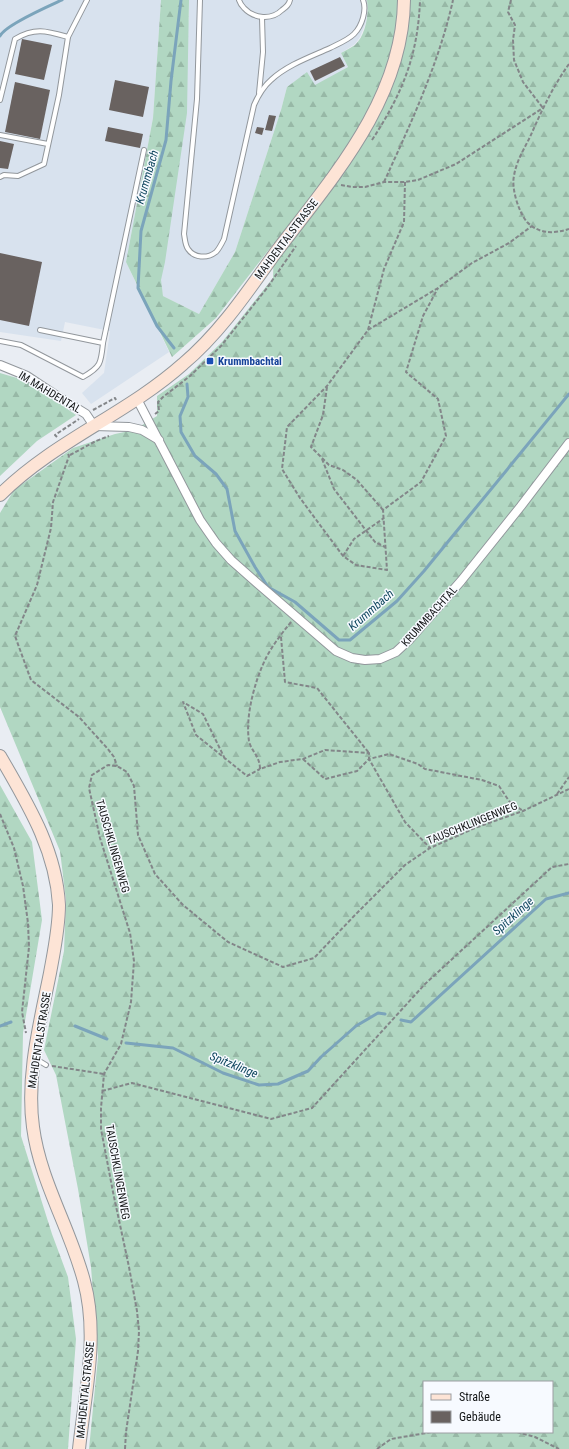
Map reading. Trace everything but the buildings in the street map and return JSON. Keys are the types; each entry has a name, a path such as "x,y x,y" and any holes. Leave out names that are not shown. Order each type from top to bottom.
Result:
{"main road":[{"name":"MAHDENTALSTRASSE","path":"0,495 24,473 62,446 137,399 184,364 221,324 282,246 353,147 374,113 395,60 402,29 404,0"},
{"name":"MAHDENTALSTRASSE","path":"0,756 34,816 43,836 50,855 59,906 55,946 34,1058 31,1083 31,1104 33,1127 40,1161 80,1268 89,1302 91,1345 88,1384 79,1449"}],"street":[{"name":"IM MAHDENTAL","path":"0,366 27,376 86,414 94,426"},
{"name":"KRUMMBACHTAL","path":"137,399 200,520 216,543 231,560 336,651 352,658 365,660 380,659 396,652 410,639 461,581 569,443"},
{"path":"94,426 123,426 142,430 160,441"}],"lane":[{"path":"0,176 18,176 44,164 59,95 68,37 87,0"},
{"path":"200,0 197,99 184,234 187,248 191,253 199,257 208,256 217,252 224,239 254,105 259,94 270,80 290,66 343,42 355,34 364,17 363,0"},
{"path":"239,0 244,8 252,15 262,18 278,14 289,4 290,0"},
{"path":"259,94 263,52 262,18"},
{"path":"0,100 15,39 24,33 44,30 68,37"},
{"path":"0,135 48,144"},
{"path":"0,341 21,345 83,377 96,369 102,356 103,343 144,150"},
{"path":"40,330 103,343"},
{"path":"34,1058 46,1065"}],"path":[{"path":"384,182 416,114 447,27 453,0"},
{"path":"511,0 508,12 515,25 513,40 514,60 523,82 543,108"},
{"path":"569,64 543,108 513,177 517,203 524,218 532,226 544,232 569,229"},
{"path":"339,184 352,187 384,182 405,182 418,180 456,164 543,108"},
{"path":"327,386 323,415 311,447 329,465 342,470 357,480 383,510 387,570 356,565 343,556 300,498 282,469 287,427 327,386 368,330 384,269 404,222 405,182"},
{"path":"368,330 438,288 472,263 509,243 532,226"},
{"path":"383,510 421,482 446,436 438,399 406,372 423,316 438,288"},
{"path":"117,766 114,757 79,717 31,680 15,636 37,585 51,528 53,502 69,456 96,441 122,432 123,426"},
{"path":"62,446 69,456"},
{"path":"321,458 334,489 374,542 385,547"},
{"path":"343,556 354,539 384,518"},
{"path":"260,768 260,761 249,743 248,721 250,708 258,680 267,657 296,616"},
{"path":"281,636 286,682 317,688 369,753 369,759 405,822 430,848"},
{"path":"225,759 203,714 183,702 196,735 225,759 248,776 260,768 280,762 302,760 325,750 369,753"},
{"path":"302,760 325,779 357,771 369,759 389,754 418,764 425,769 482,780 499,786 509,801 523,811"},
{"name":"TAUSCHKLINGENWEG","path":"125,1449 126,1432 138,1351 139,1331 132,1282 101,1129 104,1074 121,1044 131,1002 134,961 130,933 100,838 88,788 92,775 108,765 117,766 127,772 134,786 138,835 155,874 182,905 228,942 283,967 314,958 405,865 430,848 475,828 523,811 556,795 569,777"},
{"path":"556,795 569,789"},
{"path":"0,814 14,848 23,886 28,923 29,947 22,1012 27,1038"},
{"path":"102,1091 132,1083 271,1119 312,1108 425,984 552,867 569,864"},
{"path":"46,1065 104,1074"},
{"path":"377,1449 390,1439 426,1433"},
{"path":"521,1433 535,1437 559,1449"}],"shaded area":[{"path":"0,0 161,0 153,118 126,262 169,352 91,404 82,393 104,373 110,331 65,322 61,341 0,332"},
{"path":"189,0 367,0 368,6 366,22 360,37 355,44 341,53 348,67 315,86 307,73 287,87 235,252 199,314 163,296 157,265 189,17"}],"green space":[{"path":"161,0 189,0 187,113 161,280 163,296 199,314 235,252 287,87 307,72 315,85 348,67 341,53 355,45 362,36 368,12 367,0 569,0 569,1449 89,1449 98,1357 91,1267 56,1075 44,1050 64,951 66,900 60,851 0,707 0,513 14,490 73,448 115,434 134,430 157,416 157,396 189,374 222,342 273,278 274,243 216,318 172,357 126,262 153,118"},
{"path":"0,373 27,381 76,415 37,441 0,476"},
{"path":"0,785 32,842 42,920 23,1033 21,1136 52,1234 68,1277 76,1339 68,1449 0,1449"}],"waterway":[{"path":"0,36 18,21 62,0"},
{"name":"Krummbach","path":"174,348 157,326 138,288 141,231 166,140 171,81 181,0"},
{"name":"Krummbach","path":"187,384 188,397 180,416 181,432 195,456 216,474 227,489 235,531 255,567 268,587 295,602 339,640 350,640 397,601 424,571 569,394"},
{"name":"Spitzklinge","path":"401,1020 411,1022 546,899 569,893"},
{"name":"Spitzklinge","path":"126,1043 173,1048 223,1073 259,1085 278,1084 308,1071 321,1057 356,1026 378,1013 385,1014"},
{"name":"Spitzklinge","path":"0,1026 11,1022"},
{"name":"Spitzklinge","path":"75,1026 107,1039"}],"place":[{"name":"Krummbachtal","path":"210,361"}]}
